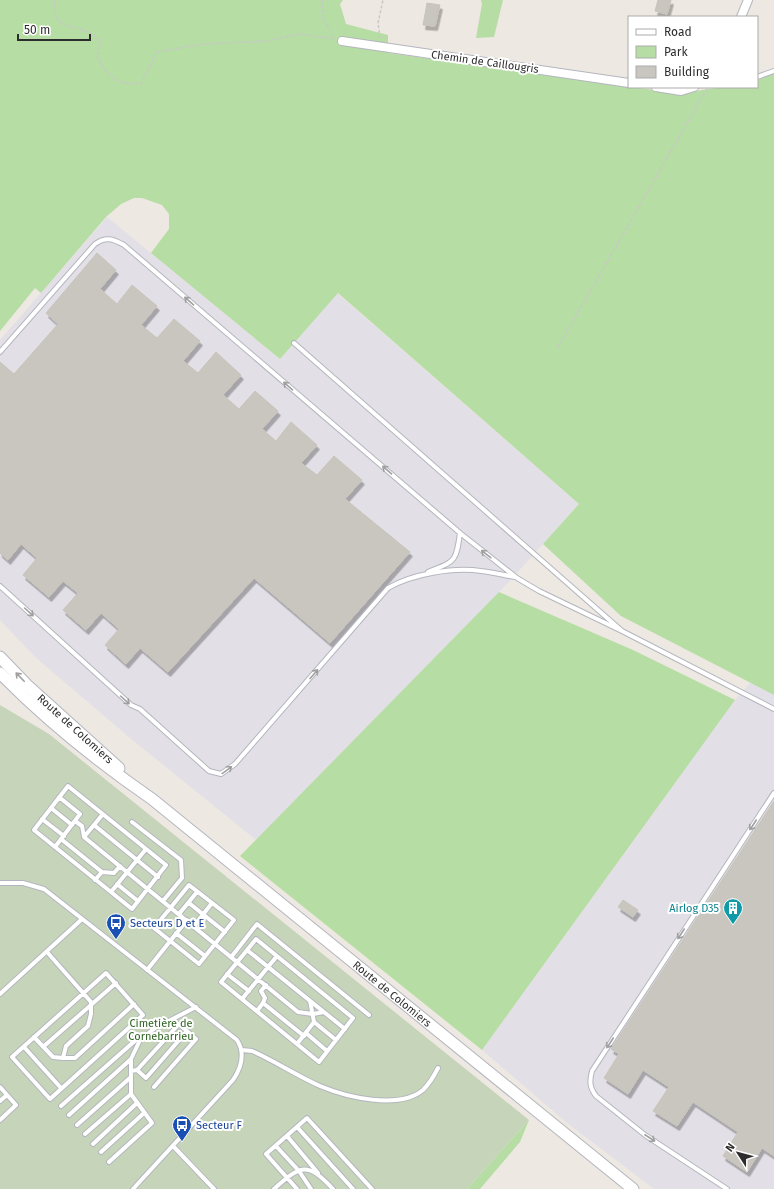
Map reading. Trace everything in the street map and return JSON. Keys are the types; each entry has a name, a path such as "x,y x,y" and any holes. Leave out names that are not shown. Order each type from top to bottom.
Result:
{"main road":[{"name":"Route de Colomiers","path":"0,657 27,685 152,799 633,1189"},
{"name":"Route de Colomiers","path":"0,673 36,707 97,760 152,799"}],"street":[{"path":"741,16 748,0"},
{"name":"Chemin de Caillougris","path":"338,40 628,83"},
{"path":"662,88 681,91 691,88"}],"lane":[{"path":"758,76 774,71"},
{"path":"0,352 95,244 103,239 112,239 124,245 460,533 517,578 539,591 622,630 774,709"},
{"path":"294,343 622,630"},
{"path":"0,586 131,705 140,709 209,771 221,774 235,764 388,588 401,581 424,574 451,563 457,554 460,533"},
{"path":"424,574 480,570 517,578"},
{"path":"68,786 166,865 132,910 34,830 59,797 68,786"},
{"path":"727,1189 645,1135 596,1096 591,1090 589,1080 592,1071 774,793"},
{"path":"55,847 80,814 59,797"},
{"path":"51,808 72,825"},
{"path":"84,837 103,814"},
{"path":"42,819 102,872 114,873 120,866"},
{"path":"75,821 82,826 84,837 232,956 298,1012 313,1014 324,1012"},
{"path":"132,822 181,860 182,878 163,901"},
{"path":"94,826 158,876"},
{"path":"111,892 146,849"},
{"path":"96,880 102,872"},
{"path":"0,883 23,883 44,889 81,920 237,1040 242,1050 241,1063 233,1080 133,1189"},
{"path":"117,884 138,902"},
{"path":"189,885 212,903 234,920 199,964 154,928 189,885"},
{"path":"179,914 198,892"},
{"path":"189,902 225,932"},
{"path":"194,926 212,903"},
{"path":"0,994 81,920"},
{"path":"147,970 186,920"},
{"path":"232,956 257,924 369,1015"},
{"path":"176,933 205,956"},
{"path":"256,939 277,956 353,1018 319,1062 221,982 256,939"},
{"path":"247,950 345,1029"},
{"path":"47,952 91,1002 88,1026 66,1046 63,1058"},
{"path":"242,999 277,956"},
{"path":"106,973 116,984 143,1015 50,1098 12,1057 106,973"},
{"path":"227,974 249,991"},
{"path":"44,1047 116,984"},
{"path":"257,1011 265,998 261,991 266,985"},
{"path":"310,1000 314,1022 336,1040"},
{"path":"263,1003 327,1051"},
{"path":"34,1037 53,1058 75,1058 134,1004"},
{"path":"69,1115 131,1059 140,1040 154,1028 196,1007"},
{"path":"297,1044 314,1022"},
{"path":"131,1072 137,1070 179,1024 196,1039 154,1087"},
{"path":"137,1070 146,1078 188,1031"},
{"path":"61,1106 137,1039 140,1040"},
{"path":"24,1047 61,1088"},
{"path":"242,1050 252,1051 320,1086 344,1094 384,1101 399,1101 411,1097 423,1090 438,1068"},
{"path":"109,1162 152,1123 131,1094 131,1059"},
{"path":"77,1125 131,1077"},
{"path":"0,1087 16,1105 0,1120"},
{"path":"85,1134 131,1094"},
{"path":"0,1102 7,1095"},
{"path":"93,1144 137,1103"},
{"path":"101,1152 144,1113"},
{"path":"297,1189 266,1154 307,1118 372,1189"},
{"path":"297,1127 353,1189"},
{"path":"287,1136 333,1189"},
{"path":"173,1146 214,1189"},
{"path":"276,1146 299,1171 311,1189"},
{"path":"274,1189 292,1172 306,1169 318,1173"}],"path":[{"path":"56,0 54,2 57,19 63,25 89,31 96,36 101,43 97,56 103,69 115,80 132,84 141,83 157,52 203,44 266,41 300,34 338,40"},
{"path":"322,0 323,17 338,40"},
{"path":"382,0 378,23 382,47"},
{"path":"558,347 707,88"}],"shaded area":[{"path":"107,217 280,359 337,293 579,504 507,584 256,840 130,738 35,657 0,620 0,340"},
{"path":"751,682 774,695 774,1189 654,1189 567,1123 482,1050 735,700"}],"green space":[{"path":"0,0 343,0 340,4 346,24 388,35 388,53 628,86 628,88 683,93 716,88 758,88 758,80 774,74 774,695 621,616 543,544 579,504 338,293 280,359 151,253 169,229 169,214 162,205 142,198 134,198 121,204 106,217 41,293 35,288 0,331"},
{"path":"481,0 503,0 494,37 476,38 482,4"},
{"path":"499,592 633,650 735,700 482,1050 240,856"},
{"name":"Cimetière de Cornebarrieu","path":"0,705 49,734 529,1120 467,1189 0,1189"},
{"path":"529,1120 520,1142 480,1189 467,1189"}],"building":[{"path":"658,0 671,0 667,14 655,11"},
{"path":"427,3 440,5 435,26 423,25"},
{"path":"97,253 116,270 100,289 117,304 132,285 157,306 141,325 157,338 174,319 200,341 183,361 198,373 216,352 241,375 223,395 239,409 255,391 278,411 262,429 276,441 291,422 317,445 301,463 317,475 334,456 362,480 345,499 410,552 330,643 254,578 168,672 140,648 126,664 105,645 119,629 101,613 86,630 63,610 78,593 63,581 49,597 23,575 37,558 21,544 8,560 0,553 0,362 14,374 58,324 46,313"},
{"name":"Airlog D35","path":"774,801 774,1156 762,1148 747,1172 723,1156 738,1132 693,1102 677,1126 653,1111 669,1087 643,1070 628,1094 604,1078 619,1054 611,1049"},
{"path":"623,900 638,910 633,917 618,907"}],"place":[{"name":"Airlog D35","path":"733,925"},
{"name":"Secteurs D et E","path":"116,940"},
{"name":"Secteur F","path":"182,1142"}]}
